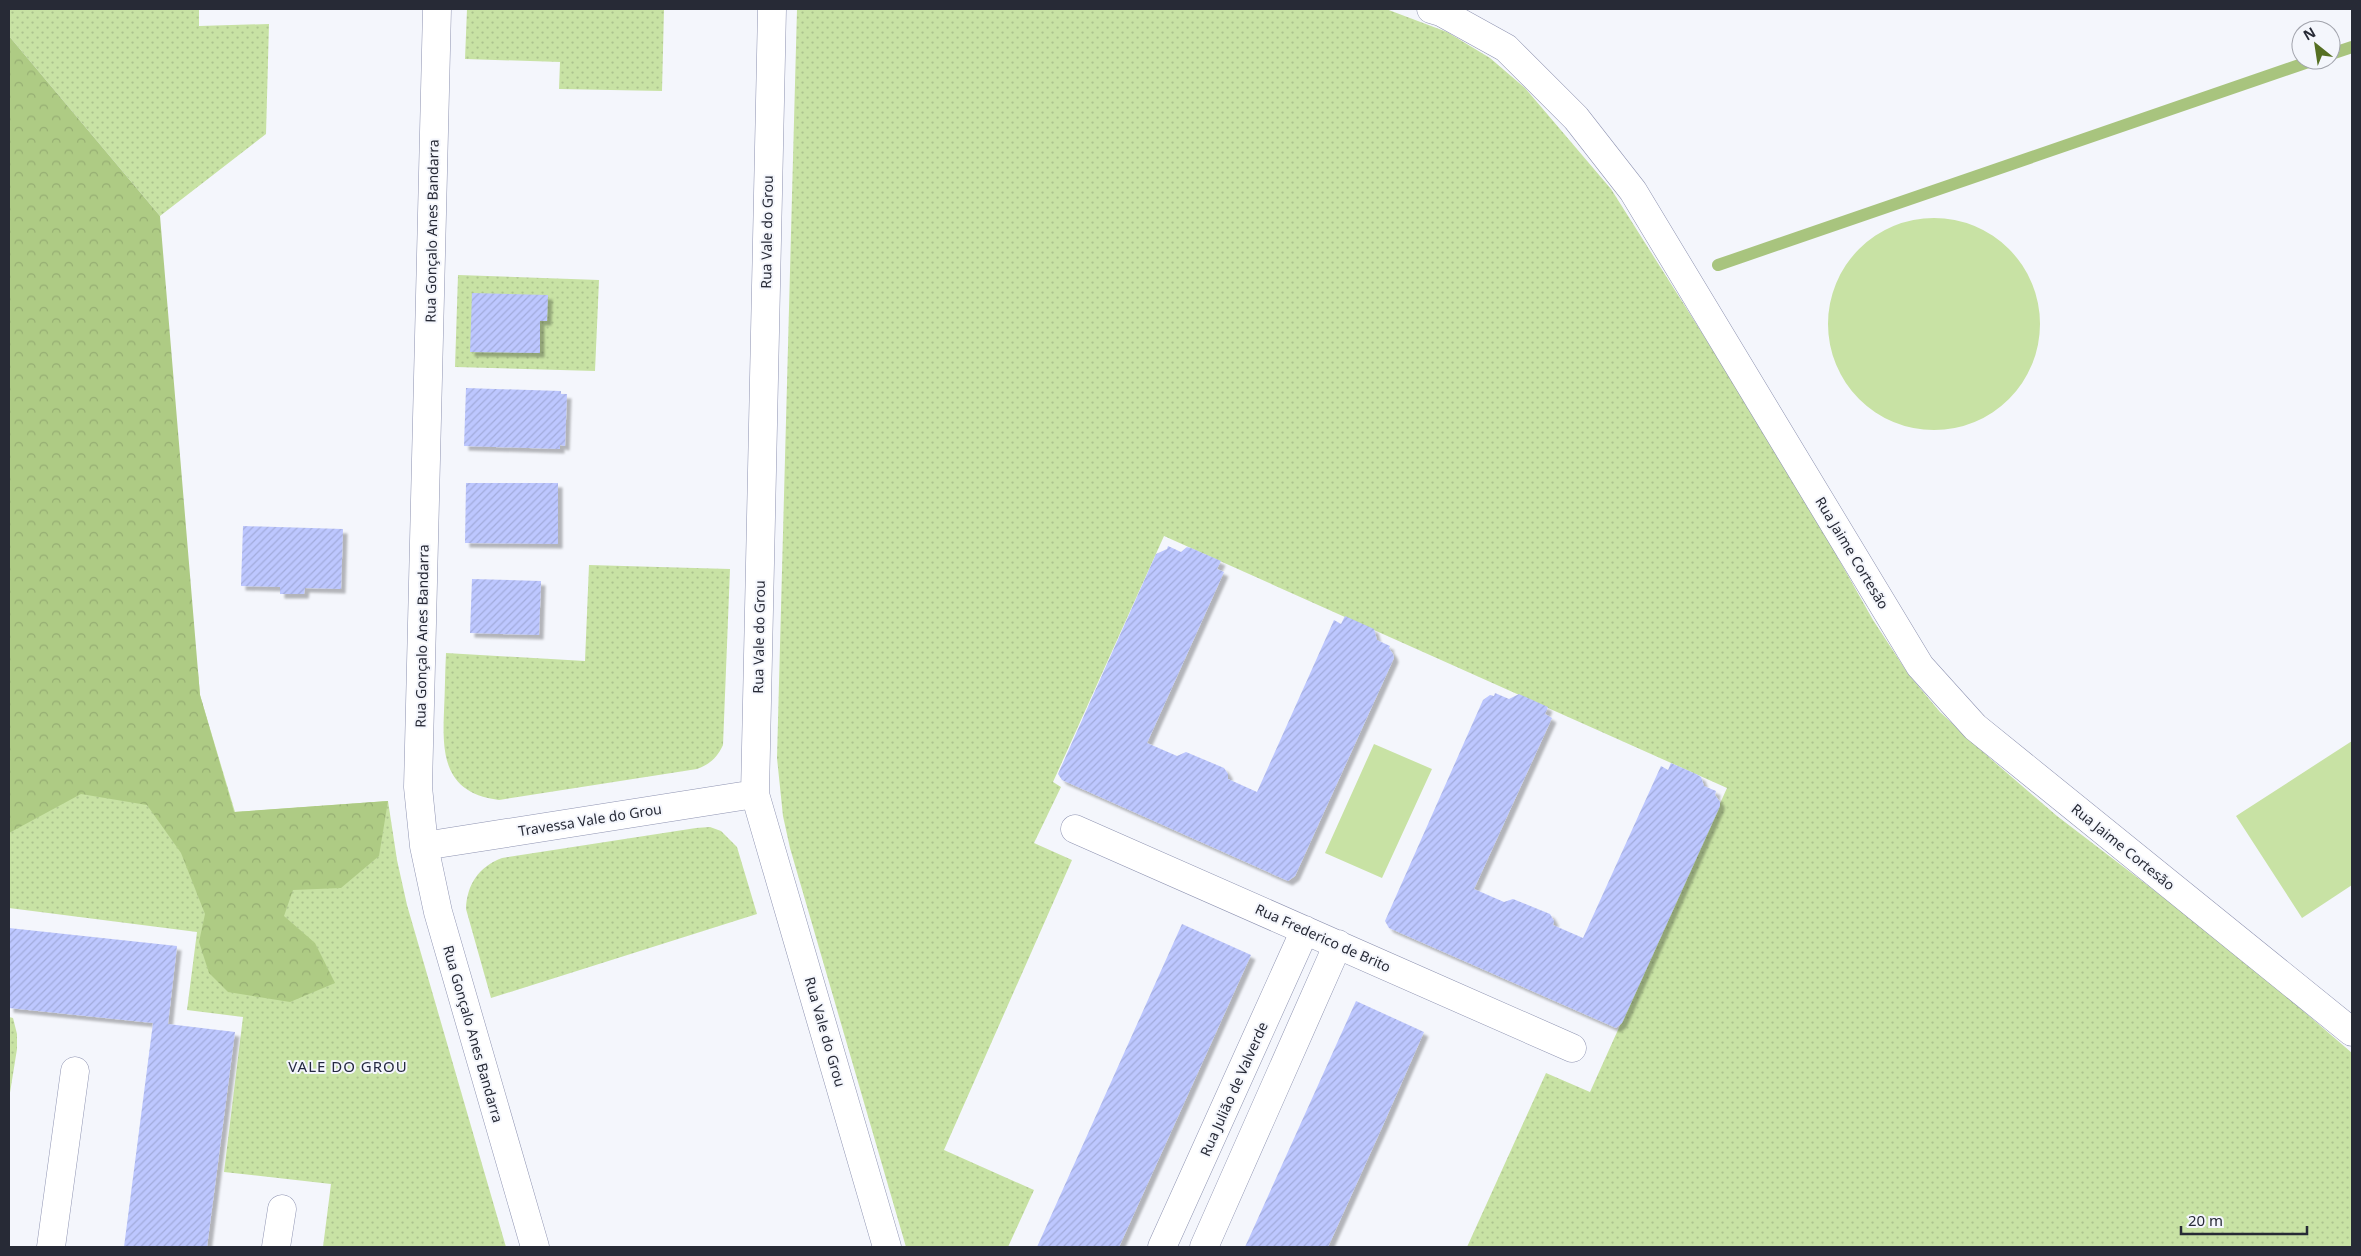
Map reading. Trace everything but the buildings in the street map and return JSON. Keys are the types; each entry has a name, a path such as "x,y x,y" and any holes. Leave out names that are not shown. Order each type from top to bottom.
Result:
{"street":[{"name":"Rua Gonçalo Anes Bandarra","path":"437,9 418,787 424,846 438,912 535,1247"},
{"name":"Rua Vale do Grou","path":"772,9 755,794 887,1247"},
{"name":"Rua Jaime Cortesão","path":"1431,9 1441,12 1506,48 1576,118 1633,191 1920,666 1969,720 2352,1032"},
{"name":"Travessa Vale do Grou","path":"424,846 755,794"},
{"name":"Rua Frederico de Brito","path":"1075,829 1572,1048"},
{"name":"Rua Julião de Valverde","path":"1162,1247 1305,930"},
{"path":"1204,1247 1338,944"},
{"path":"50,1247 75,1071"},
{"path":"276,1247 282,1209"}],"green space":[{"path":"9,9 199,9 199,26 269,24 266,134 160,216 9,36"},
{"path":"467,9 664,9 662,91 559,89 560,62 465,59"},
{"path":"797,9 1386,9 1447,32 1490,58 1525,88 1611,189 1788,469 1873,620 1909,675 1940,712 2057,816 2236,953 2352,1053 2352,1247 1467,1247 1546,1073 1590,1092 1727,788 1164,536 1053,782 1061,787 1034,843 1072,860 944,1150 1034,1190 1008,1247 906,1247 790,848 783,816 777,758"},
{"path":"9,36 160,216 200,695 234,812 388,801 379,856 341,888 293,890 284,916 315,943 335,983 290,1002 228,992 209,973 199,942 205,914 181,853 147,805 81,794 9,833"},
{"path":"1934,218 1955,220 1974,226 1993,236 2009,249 2022,265 2032,284 2038,303 2040,324 2038,345 2032,364 2022,383 2009,399 1993,412 1974,422 1955,428 1934,430 1913,428 1894,422 1875,412 1859,399 1846,383 1836,364 1830,345 1828,324 1830,303 1836,284 1846,265 1859,249 1875,236 1894,226 1913,220"},
{"path":"458,275 599,280 595,371 455,367"},
{"path":"589,565 730,569 723,745 721,750 713,760 697,769 499,800 481,796 467,790 457,781 450,770 446,758 444,728 446,653 585,661"},
{"path":"198,671 200,695 235,812 388,801 397,860 407,905 506,1247 323,1247 331,1184 224,1172 243,1017 187,1010 197,932 9,908 9,825"},
{"path":"2352,741 2352,885 2302,918 2236,816"},
{"path":"1374,744 1432,769 1382,878 1325,853"},
{"path":"710,827 721,831 737,847 757,914 491,998 466,909 469,892 475,878 486,866 502,858"},
{"path":"9,1017 13,1018 17,1034 17,1049 9,1099"}],"waterway":[{"path":"2341,51 2352,47"},
{"path":"1718,265 2291,68"}],"district":[{"name":"VALE DO GROU","path":"348,1067"}]}
